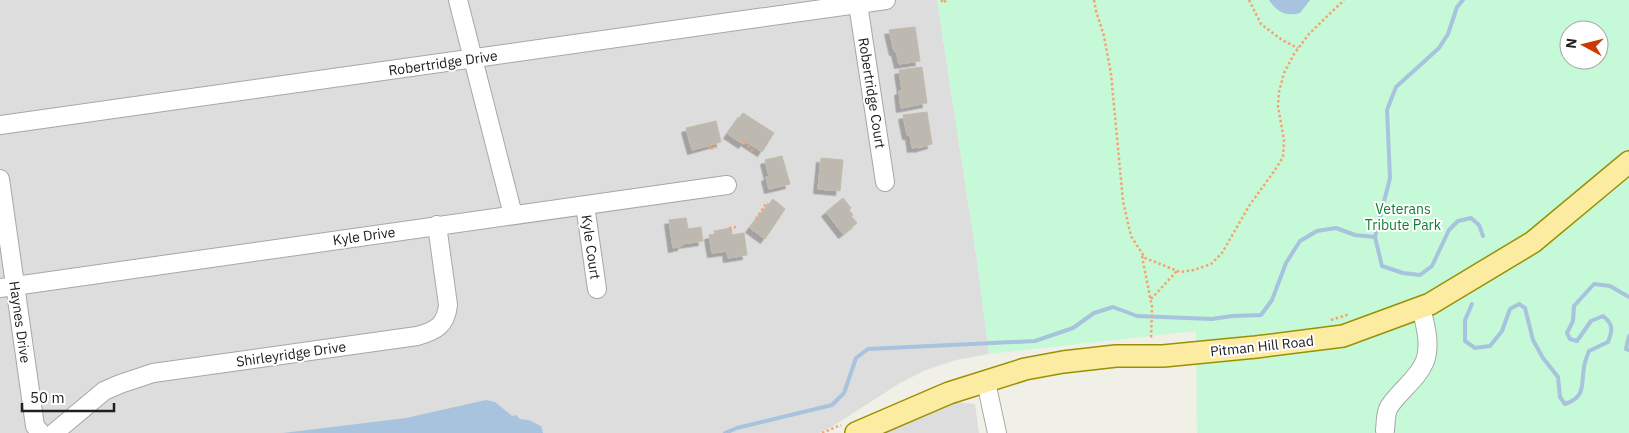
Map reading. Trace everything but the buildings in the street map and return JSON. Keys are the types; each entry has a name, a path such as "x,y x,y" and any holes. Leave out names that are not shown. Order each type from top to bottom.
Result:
{"main road":[{"name":"Pitman Hill Road","path":"852,427 949,393 1025,370 1063,362 1116,356 1163,356 1256,348 1342,336 1430,304 1533,242 1629,162"}],"street":[{"path":"458,0 513,215"},
{"name":"Robertridge Drive","path":"0,125 886,0"},
{"name":"Robertridge Court","path":"858,4 885,182"},
{"name":"Haynes Drive","path":"0,179 7,287 35,426 41,433"},
{"name":"Kyle Drive","path":"7,287 728,185"},
{"name":"Kyle Court","path":"585,205 597,289"},
{"name":"Shirleyridge Drive","path":"54,433 104,391 137,378 153,374 417,336 430,332 440,325 447,316 448,305 437,226"},
{"path":"1385,430 1386,417 1390,407 1409,386 1425,362 1427,333 1422,307"},
{"path":"986,382 997,433"}],"path":[{"path":"941,0 944,3 946,0"},
{"path":"1094,0 1104,36 1111,74 1123,200 1131,236 1145,258 1180,272 1194,270 1211,264 1222,254 1249,206 1282,157 1284,140 1278,106 1279,92 1284,73 1309,34 1344,0"},
{"path":"1249,0 1261,24 1282,40 1298,49"},
{"path":"746,142 754,152"},
{"path":"709,146 710,149 717,147"},
{"path":"756,219 767,202"},
{"path":"729,228 736,227"},
{"path":"1141,252 1151,299 1151,339"},
{"path":"1151,299 1177,271"},
{"path":"1329,320 1355,313"},
{"path":"822,433 852,427"}],"shaded area":[{"path":"0,0 937,0 977,260 989,354 956,360 926,370 900,383 830,428 819,433 0,433"},
{"path":"945,401 975,404 979,433 876,433"}],"green space":[{"name":"Veterans Tribute Park","path":"937,0 1629,0 1629,433 1197,433 1196,331 989,354 977,260"}],"water":[{"path":"1269,0 1310,0 1300,13 1286,14 1275,8"},
{"path":"486,400 495,402 512,416 516,415 520,419 529,420 541,426 543,433 283,433 406,418"}],"waterway":[{"path":"1463,0 1457,7 1448,34 1439,48 1396,87 1387,110 1390,178 1375,237 1382,266 1403,273 1420,275 1432,266 1449,230 1458,221 1471,218 1479,225 1483,236"},
{"path":"725,433 737,428 832,405 844,393 856,358 868,349 1035,341 1073,328 1094,313 1113,307 1137,316 1212,319 1261,315 1272,300 1286,263 1300,241 1317,231 1336,228 1355,235 1375,237"},
{"path":"1472,304 1465,320 1465,341 1475,348 1490,346 1502,331 1510,309 1519,304 1525,308 1533,340 1543,358 1558,377 1560,397 1565,404 1576,398 1581,390 1584,365 1589,351 1608,342 1611,334 1610,324 1603,316 1591,321 1577,341 1570,339 1567,333 1573,321 1574,306 1594,284 1610,286 1629,297"},
{"path":"1629,336 1626,349 1629,350"}]}
